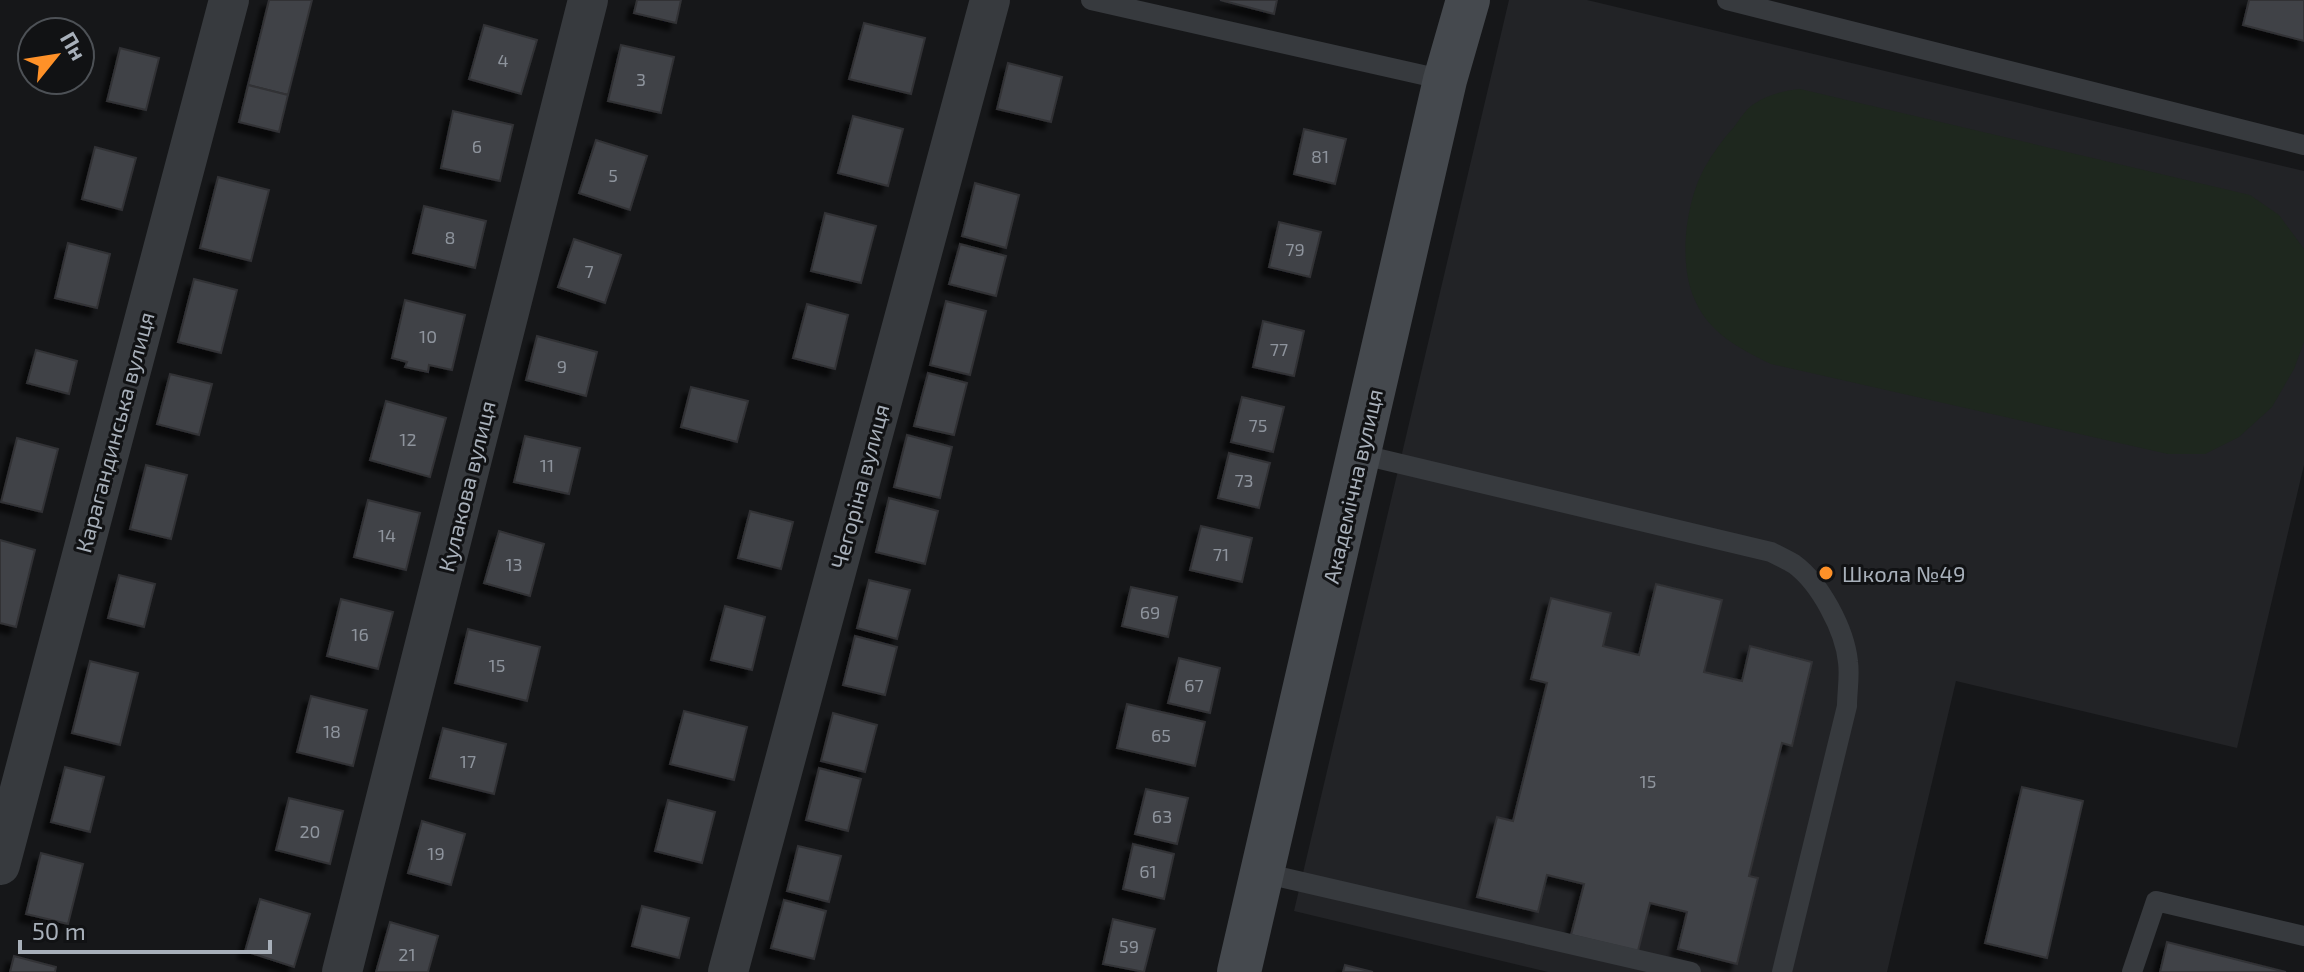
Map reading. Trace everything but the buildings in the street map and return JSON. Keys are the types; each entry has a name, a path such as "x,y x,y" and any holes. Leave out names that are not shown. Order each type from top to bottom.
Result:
{"main road":[{"name":"Академічна вулиця","path":"1239,972 1445,80 1468,0"}],"street":[{"name":"Карагандинська вулиця","path":"0,865 229,0"},
{"name":"Кулакова вулиця","path":"342,972 588,0"},
{"name":"Чегоріна вулиця","path":"728,972 990,0"}],"lane":[{"path":"1091,0 1445,80"},
{"path":"1727,0 2304,145"},
{"path":"1359,454 1771,552 1795,565 1815,586 1844,639 1849,665 1847,706 1787,971"},
{"path":"1263,873 1691,972"},
{"path":"2132,972 2156,901 2304,936"}],"shaded area":[{"name":"Школа №49","path":"1509,0 1587,0 2304,171 2304,465 2237,748 1956,681 1887,972 1548,972 1294,911"},
{"path":"1800,89 2250,195 2279,215 2304,249 2304,342 2294,369 2272,407 2239,437 2205,454 2168,454 1771,364 1737,346 1708,321 1689,283 1685,249 1693,197 1711,157 1748,109 1771,95"}],"place":[{"name":"Школа №49","path":"1826,573"}]}
